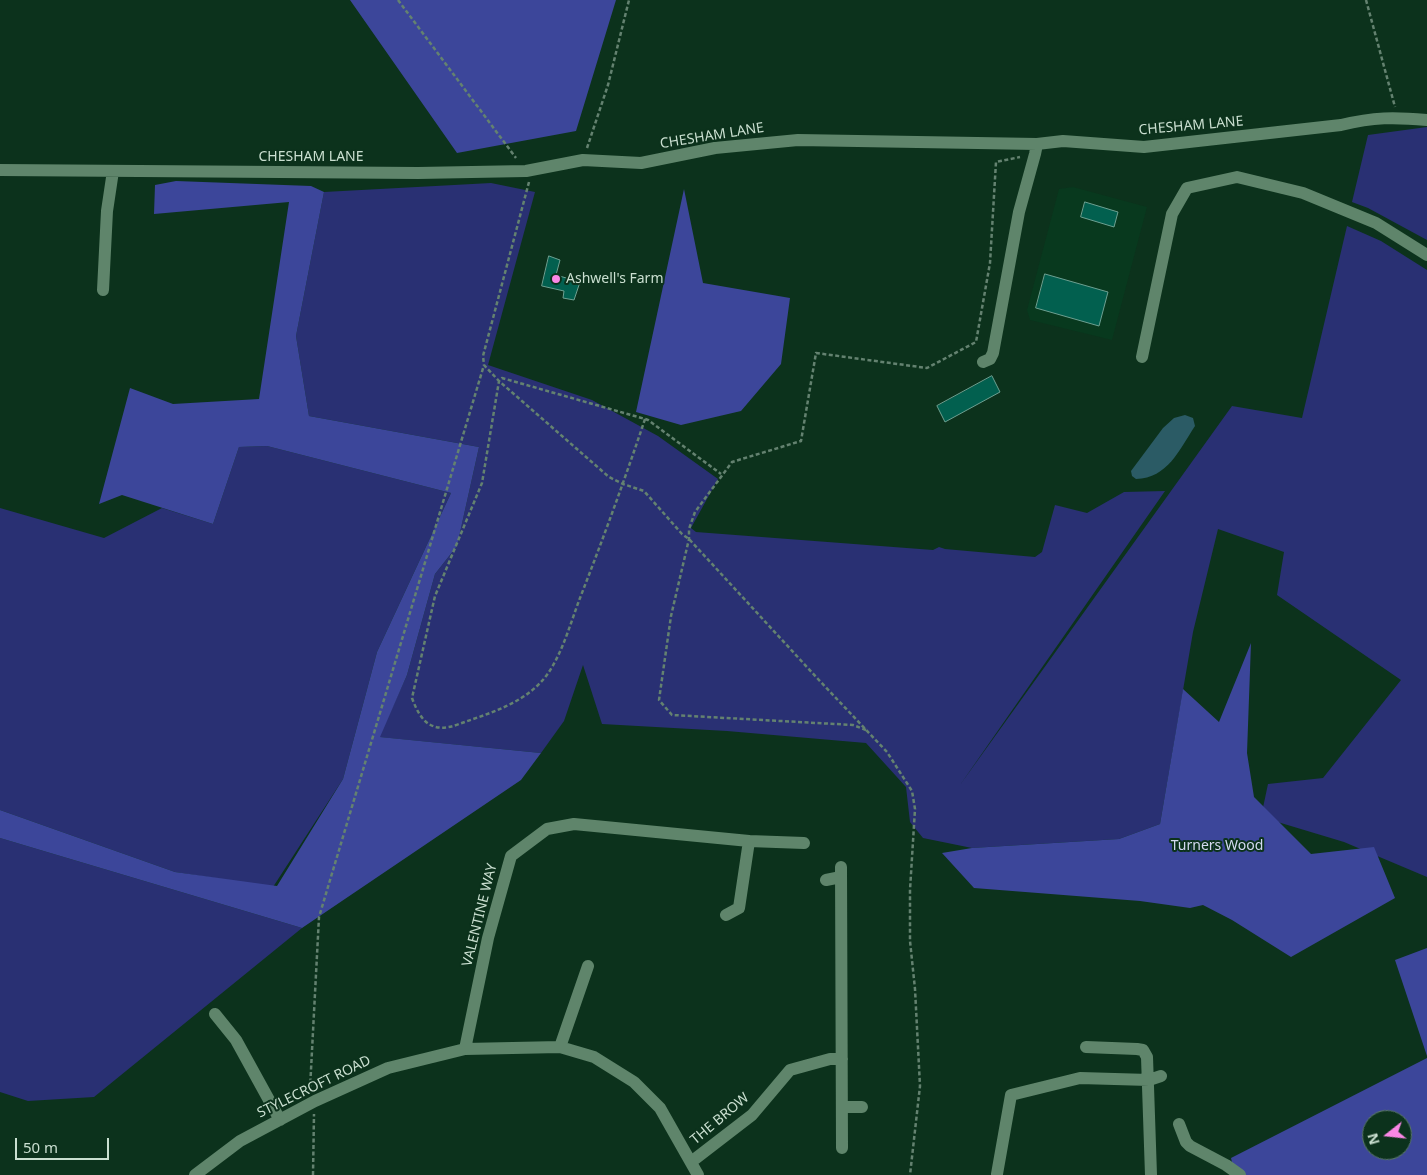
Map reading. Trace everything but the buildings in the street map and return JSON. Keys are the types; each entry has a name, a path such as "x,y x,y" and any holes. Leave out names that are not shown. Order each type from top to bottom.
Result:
{"street":[{"name":"CHESHAM LANE","path":"0,170 409,173 529,171 583,160 641,163 715,148 798,140 1036,149 1063,141 1144,147 1341,125 1367,119 1398,118 1427,120"},
{"path":"984,362 990,359 993,353 1018,212 1036,149"},
{"path":"103,290 107,211 112,171"},
{"path":"1142,357 1172,214 1187,188 1237,176 1303,193 1376,222 1427,255"},
{"name":"VALENTINE WAY","path":"465,1049 488,938 511,856 548,829 574,824 749,840 804,843"},
{"path":"726,916 738,908 749,840"},
{"path":"826,880 841,872 842,1148"},
{"path":"560,1047 588,966"},
{"path":"215,1014 236,1040 280,1120"},
{"name":"STYLECROFT ROAD","path":"195,1175 240,1141 336,1091 388,1068 465,1049 560,1047 594,1057 634,1082 660,1108 698,1175"},
{"path":"1086,1047 1143,1050 1149,1062 1151,1175"},
{"name":"THE BROW","path":"692,1162 752,1116 790,1070 830,1058 842,1059"},
{"path":"997,1174 1011,1095 1080,1078 1148,1080 1161,1076"},
{"path":"842,1107 862,1107"},
{"path":"1179,1124 1186,1142 1190,1146 1226,1165 1240,1175"}],"path":[{"path":"310,1088 319,917 484,365 486,347 529,171 398,0"},
{"path":"583,160 608,85 629,0"},
{"path":"1366,0 1398,118"},
{"path":"867,730 853,725 672,715 659,700 671,616 690,539 689,530 695,512 721,474 732,462 801,441 816,353 927,368 976,342 990,263 996,162 1036,149"},
{"path":"484,365 499,382 609,477 644,491 682,534 690,539 818,679 888,752 912,790 915,809 910,890 910,941 915,989 920,1086 910,1175"},
{"path":"645,419 623,484 559,655 541,683 522,698 447,729 428,725 418,714 412,698 435,596 482,483 499,382 502,378 645,419 721,474"},
{"path":"313,1175 314,1109"}],"shaded area":[{"path":"1427,127 1427,240 1368,208 1352,202 1368,135"},
{"path":"491,183 535,192 488,365 592,400 658,436 718,479 691,528 696,532 933,550 939,547 1035,557 1042,552 1055,505 1087,513 1124,492 1165,491 960,785 1232,406 1302,418 1347,226 1381,241 1427,270 1427,877 1344,842 1261,817 1268,784 1323,778 1401,680 1277,595 1284,552 1218,529 1193,632 1160,824 1119,839 972,848 923,838 910,822 906,787 866,743 727,731 602,724 583,665 564,721 541,753 379,737 407,675 435,574 457,546 479,447 309,416 296,336 324,192"},
{"path":"1073,187 1147,207 1112,340 1030,320 1027,310 1059,189"},
{"path":"267,446 451,493 377,652 343,779 273,887 175,872 0,810 0,508 104,538 162,508 213,524 239,447"},
{"path":"0,838 302,928 94,1097 28,1101 0,1092"}],"green space":[{"path":"350,0 616,0 576,131 457,153"},
{"path":"176,181 311,186 324,192 296,336 309,416 479,447 457,546 435,574 407,675 380,737 541,753 521,780 302,928 0,838 0,810 175,872 277,886 343,779 377,652 451,493 267,446 239,447 213,524 122,495 99,504 130,388 173,404 259,399 289,202 154,214 155,185"},
{"path":"684,189 703,283 790,298 781,364 741,411 681,425 636,412"},
{"name":"Turners Wood","path":"1251,643 1247,753 1254,797 1311,854 1374,847 1395,898 1291,957 1232,920 1203,905 1190,908 1140,901 974,888 942,853 972,848 1119,839 1160,824 1183,689 1219,722"},
{"path":"1427,948 1427,1056 1395,960"},
{"path":"1427,1058 1427,1175 1235,1175 1231,1158"}],"water":[{"path":"1185,415 1193,418 1195,426 1172,461 1156,474 1136,479 1132,476 1131,471 1163,428 1174,418"}],"place":[{"name":"Ashwell's Farm","path":"556,279"}]}
